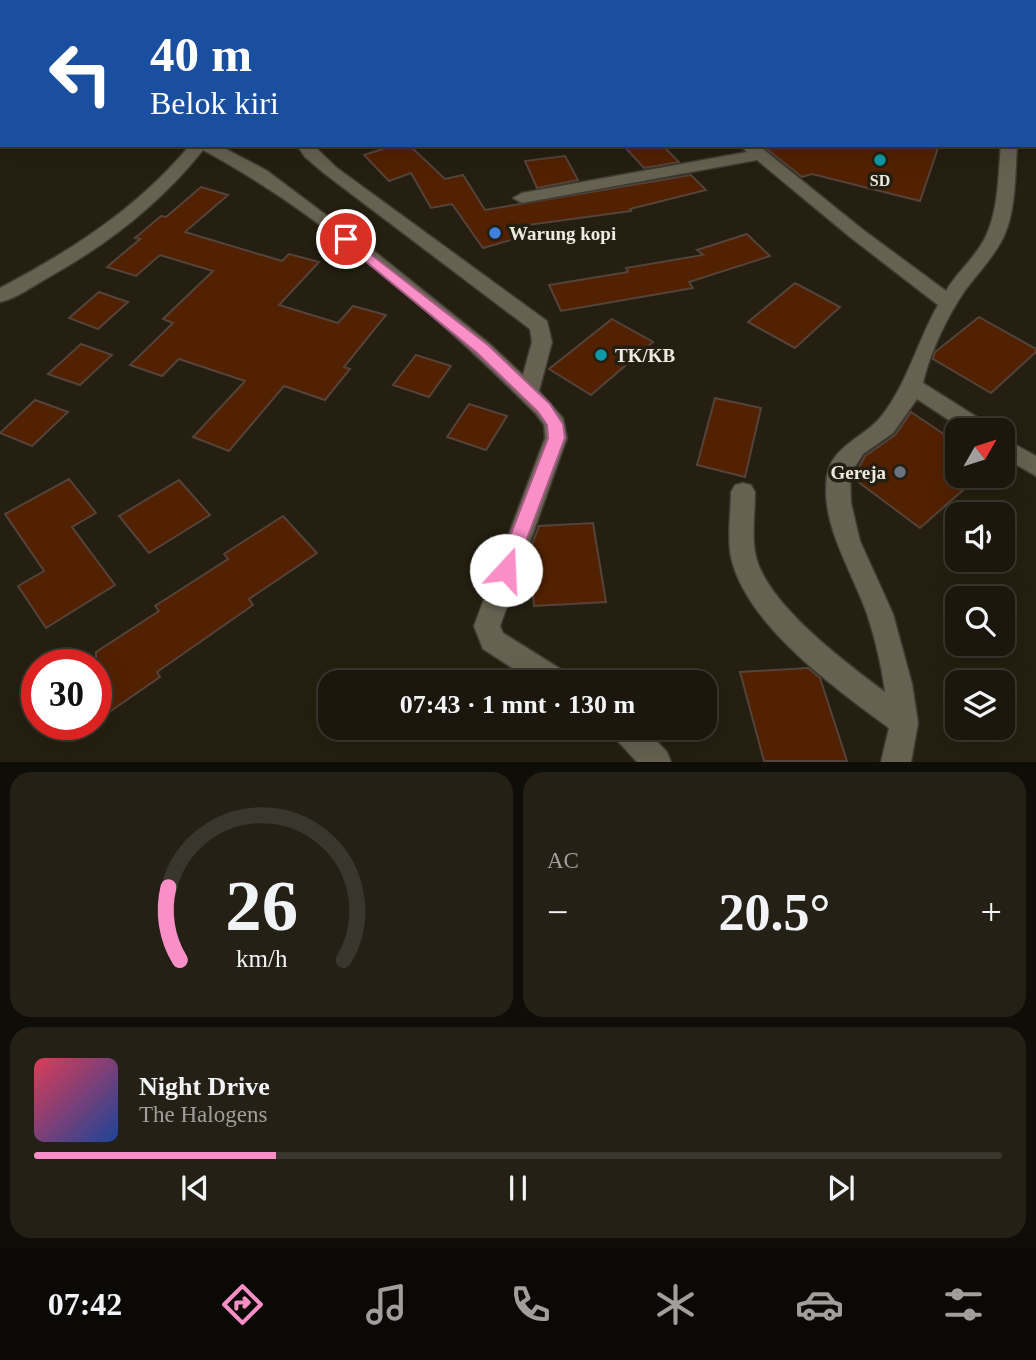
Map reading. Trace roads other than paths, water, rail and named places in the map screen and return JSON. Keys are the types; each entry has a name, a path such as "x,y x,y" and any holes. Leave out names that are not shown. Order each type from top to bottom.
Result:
{"street":[{"path":"0,296 43,274 106,235 146,202 198,147"},
{"path":"210,147 260,174 368,256 483,349 555,424 556,438 487,626 492,641 538,670"},
{"path":"306,147 331,171 540,326 542,342 528,393"},
{"path":"896,761 904,723 898,684 880,614 848,541 838,503 838,474 855,449 885,427 910,393 926,347 949,303 995,236 1003,212 1009,147"},
{"path":"522,198 754,150 847,226 949,303"},
{"path":"912,386 961,418"},
{"path":"1015,454 1036,467"},
{"path":"743,492 743,557 752,583 795,632 827,663 904,723"},
{"path":"637,740 657,761"}],"place":[{"name":"SD","path":"880,160"},
{"name":"Warung kopi","path":"495,233"},
{"name":"TK/KB","path":"601,355"},
{"name":"Gereja","path":"900,472"}]}
